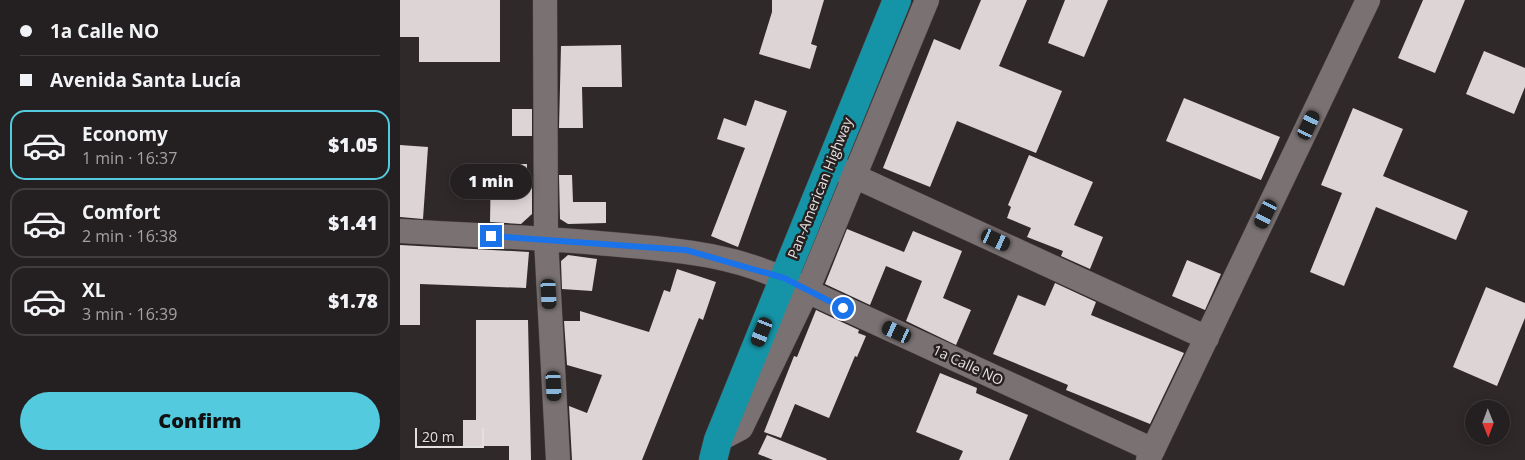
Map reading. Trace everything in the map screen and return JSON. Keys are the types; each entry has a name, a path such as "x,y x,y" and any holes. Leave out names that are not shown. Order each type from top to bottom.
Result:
{"highway":[{"name":"Pan-American Highway","path":"716,450 795,284 830,166 897,0"}],"street":[{"path":"545,0 546,239 558,460"},
{"path":"795,284 855,174 927,0"},
{"path":"1151,455 1368,0"},
{"path":"830,166 855,174 1207,338"},
{"name":"1a Calle NO","path":"400,231 546,239 686,250 795,284 1151,455"}],"building":[{"path":"400,0 500,0 500,62 419,62 419,37 400,37"},
{"path":"772,0 824,0 811,44 817,46 810,69 759,54 772,12"},
{"path":"981,0 1027,0 999,66 1062,91 1036,153 957,121 930,187 883,168 934,39 960,50"},
{"path":"1065,0 1108,0 1084,57 1048,43"},
{"path":"1423,0 1465,0 1435,73 1398,58"},
{"path":"621,45 622,87 582,87 583,128 559,128 561,46"},
{"path":"1484,51 1525,68 1525,87 1514,114 1466,94"},
{"path":"1184,98 1280,137 1261,180 1166,141"},
{"path":"755,100 787,111 738,247 711,236 745,148 717,139 724,118 746,126"},
{"path":"1353,108 1403,129 1383,176 1468,211 1456,240 1376,207 1344,286 1310,272 1342,193 1321,185"},
{"path":"512,109 532,109 532,136 512,136"},
{"path":"400,145 428,147 423,219 400,217"},
{"path":"1029,155 1093,182 1074,225 1103,237 1090,269 1061,256 1063,251 1027,237 1031,228 1007,218 1011,207 1008,205"},
{"path":"491,164 527,164 527,176 532,176 532,214 521,224 490,222"},
{"path":"559,175 572,175 573,202 606,202 606,223 568,224 560,219"},
{"path":"847,229 904,252 913,231 962,251 943,298 971,310 956,345 906,321 922,281 886,266 870,305 825,284"},
{"path":"400,245 529,252 526,288 420,284 420,325 400,325"},
{"path":"568,255 597,259 592,291 562,289 561,261"},
{"path":"1187,260 1221,274 1205,310 1172,296"},
{"path":"677,269 716,282 703,320 699,318 642,460 572,460 569,406 587,413 602,375 567,365 564,321 580,321 580,311 649,332 664,290 670,292"},
{"path":"1055,283 1096,302 1091,315 1184,353 1150,424 1066,390 1068,385 993,354 1018,295 1045,306"},
{"path":"1486,287 1525,303 1525,318 1497,386 1453,367"},
{"path":"816,310 859,330 858,333 866,336 857,357 855,356 829,418 795,404 781,438 764,432 794,356 797,357"},
{"path":"476,320 528,320 531,460 509,460 509,446 463,446 463,420 476,420"},
{"path":"940,373 977,388 976,393 1028,415 1009,460 959,460 963,451 916,432"},
{"path":"767,435 827,459 773,460 758,454"}],"route":[{"path":"491,236 686,250 748,266 784,278 843,308"}]}
